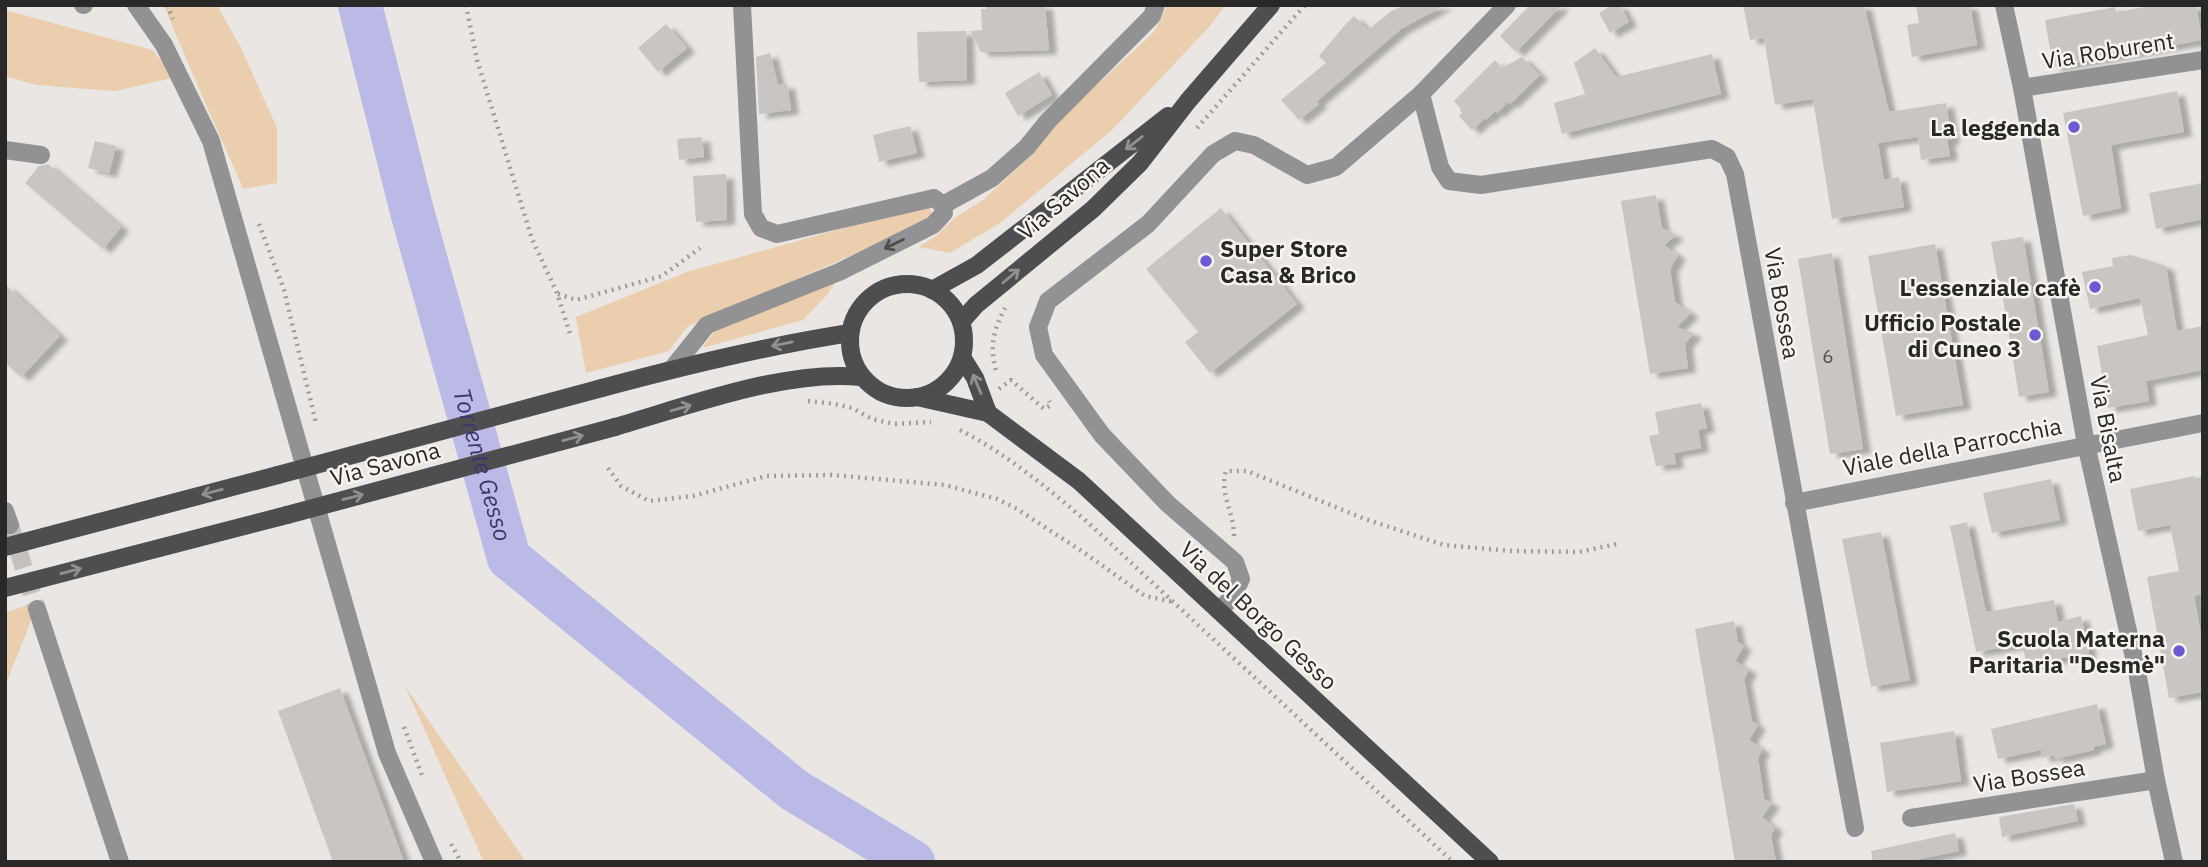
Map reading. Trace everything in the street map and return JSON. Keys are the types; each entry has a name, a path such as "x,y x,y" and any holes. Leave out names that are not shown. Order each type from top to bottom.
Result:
{"main road":[{"name":"Via Savona","path":"961,323 976,305 1093,209 1140,163 1188,101 1270,5"},
{"name":"Via Savona","path":"932,290 977,265 1188,101"},
{"path":"911,284 932,290 954,309 961,323 964,340 962,358 952,376 936,390 917,397 896,398 877,391 861,377 851,356 850,333 857,313 871,296 890,286 911,284"},
{"name":"Via Savona","path":"5,547 671,370 796,341 850,333"},
{"path":"962,358 975,378 988,413"},
{"name":"Via Savona","path":"5,589 615,427 718,397 804,377 835,374 861,377"},
{"name":"Via del Borgo Gesso","path":"917,397 988,413 1079,481 1490,862"}],"street":[{"path":"136,5 164,45 212,141 387,753 434,862"},
{"path":"671,370 708,325 839,272 933,225 944,213 943,205 934,198 777,234 761,228 753,214 743,5"},
{"path":"943,205 992,178 1027,147 1048,121 1152,16 1156,5"},
{"path":"1213,606 1233,596 1241,579 1235,562 1168,504 1102,435 1044,355 1038,327 1048,301 1148,225 1213,155 1235,141 1254,145 1307,175 1336,167 1421,94 1507,5"},
{"name":"Via Bisalta","path":"2004,5 2022,88 2086,444 2137,671 2174,862"},
{"name":"Via Roburent","path":"2022,88 2203,60"},
{"name":"Via Bossea","path":"1421,94 1440,167 1449,181 1481,185 1712,149 1727,157 1735,174 1855,828"},
{"path":"5,150 41,155"},
{"name":"Viale della Parrocchia","path":"1794,503 2203,423"},
{"path":"37,609 120,862"},
{"name":"Via Bossea","path":"1911,818 2156,780"}],"path":[{"path":"466,5 477,60 532,239 557,293 570,334"},
{"path":"557,293 576,300 662,276 700,248"},
{"path":"1002,387 1011,380 1044,409 1051,405 1046,395"},
{"path":"799,402 835,404 852,408 872,419 894,424 932,422"},
{"path":"953,428 996,451 1084,519 1453,862"},
{"path":"608,468 621,486 649,501 693,496 765,476 832,475 945,485 997,499 1017,509 1144,596 1194,608 1213,606"},
{"path":"1235,562 1234,522 1222,484 1226,471 1247,471 1365,519 1444,545 1512,551 1579,552 1617,544"}],"shaded area":[{"path":"164,5 217,5 241,48 277,128 277,183 243,189"},
{"path":"1168,5 1226,5 1209,27 1113,129 1000,223 950,253 919,247 956,217 983,200 1034,153 1059,120 1154,32"},
{"path":"5,10 152,50 176,77 115,91 36,85 5,76"},
{"path":"922,206 930,208 932,216 918,226 687,327 669,351 586,373 576,317 687,272"},
{"path":"839,278 803,320 702,348 717,328"},
{"path":"39,601 5,686 5,613"},
{"path":"405,686 526,862 484,862"}],"building":[{"path":"986,5 1045,5 1049,50 981,52 970,31 982,30 981,9 986,9"},
{"path":"1404,5 1445,5 1401,29 1317,101 1319,104 1299,120 1281,100 1326,63 1319,56 1344,26 1354,16 1368,30 1390,12"},
{"path":"1530,5 1562,5 1516,52 1500,36"},
{"path":"1612,5 1620,5 1629,22 1610,33 1599,13"},
{"path":"1743,5 1864,5 1889,112 1946,103 1952,140 1947,140 1950,156 1921,160 1918,137 1878,143 1884,180 1899,177 1904,207 1832,219 1813,99 1775,105 1764,38 1750,40"},
{"path":"1916,5 1970,5 1977,45 1912,57 1907,25 1919,23"},
{"path":"2157,5 2196,5 2202,40 2053,67 2045,20 2115,7 2116,12"},
{"path":"666,24 687,48 658,72 638,48"},
{"path":"966,31 967,80 919,82 917,32"},
{"path":"1595,48 1616,77 1712,54 1721,94 1562,134 1554,103 1585,94 1574,63"},
{"path":"770,53 778,85 787,84 791,110 759,114 756,57"},
{"path":"1522,57 1540,75 1510,104 1508,102 1472,130 1459,116 1461,109 1454,101 1495,60 1502,68"},
{"path":"1039,72 1052,95 1018,116 1005,93"},
{"path":"2177,91 2184,132 2111,145 2121,208 2083,216 2063,113"},
{"path":"910,126 917,153 879,162 873,135"},
{"path":"702,137 704,157 679,160 677,139"},
{"path":"95,141 116,146 109,173 88,168"},
{"path":"48,164 121,227 103,249 25,183 39,166"},
{"path":"726,174 727,220 696,222 693,176"},
{"path":"2203,183 2203,219 2156,229 2149,193"},
{"path":"1656,195 1662,228 1676,235 1664,245 1678,255 1670,269 1675,302 1691,313 1677,327 1694,333 1685,344 1688,368 1650,374 1621,201"},
{"path":"1221,208 1297,304 1210,373 1185,342 1198,332 1146,269"},
{"path":"2023,237 2049,392 2019,397 2000,280 1991,242"},
{"path":"1935,244 1963,405 1896,416 1868,256"},
{"path":"1832,253 1863,449 1830,454 1798,259"},
{"path":"2131,255 2166,266 2177,331 2203,326 2203,370 2146,381 2149,401 2108,408 2097,346 2148,335 2140,298 2090,309 2082,272 2113,266 2112,258"},
{"path":"5,284 60,336 21,377 5,363"},
{"path":"1701,403 1707,428 1698,430 1701,448 1674,453 1676,464 1656,466 1649,436 1659,434 1655,412"},
{"path":"2195,476 2203,477 2203,594 2194,596 2203,645 2203,692 2169,698 2147,577 2179,571 2170,525 2138,531 2130,489"},
{"path":"2051,479 2060,520 1992,533 1983,493"},
{"path":"1967,522 1986,612 2054,600 2058,622 2081,616 2089,653 2027,665 2022,644 1976,652 1950,526"},
{"path":"1881,532 1910,680 1871,687 1842,539"},
{"path":"1734,621 1738,642 1744,646 1735,661 1749,670 1744,679 1752,721 1758,725 1749,740 1762,749 1758,758 1764,799 1772,803 1762,817 1775,828 1771,836 1776,862 1735,862 1695,629"},
{"path":"340,688 404,862 333,862 278,711"},
{"path":"2097,704 2106,744 2093,747 2094,750 2055,759 2054,755 2042,758 2041,750 1998,759 1991,729"},
{"path":"1954,731 1961,781 1887,792 1880,743"},
{"path":"2074,804 2078,821 2002,837 1999,817"},
{"path":"1955,833 1959,851 1906,862 1873,862 1871,851"}],"waterway":[{"name":"Torrente Gesso","path":"360,5 413,215 509,558 794,790 913,862"}],"tunnel":[{"path":"10,525 37,609"}],"place":[{"name":"La leggenda","path":"2074,127"},
{"name":"Super Store Casa & Brico","path":"1206,261"},
{"name":"L'essenziale cafè","path":"2095,287"},
{"name":"Ufficio Postale di Cuneo 3","path":"2035,335"},
{"name":"Scuola Materna Paritaria \"Desmè\"","path":"2179,651"}]}
